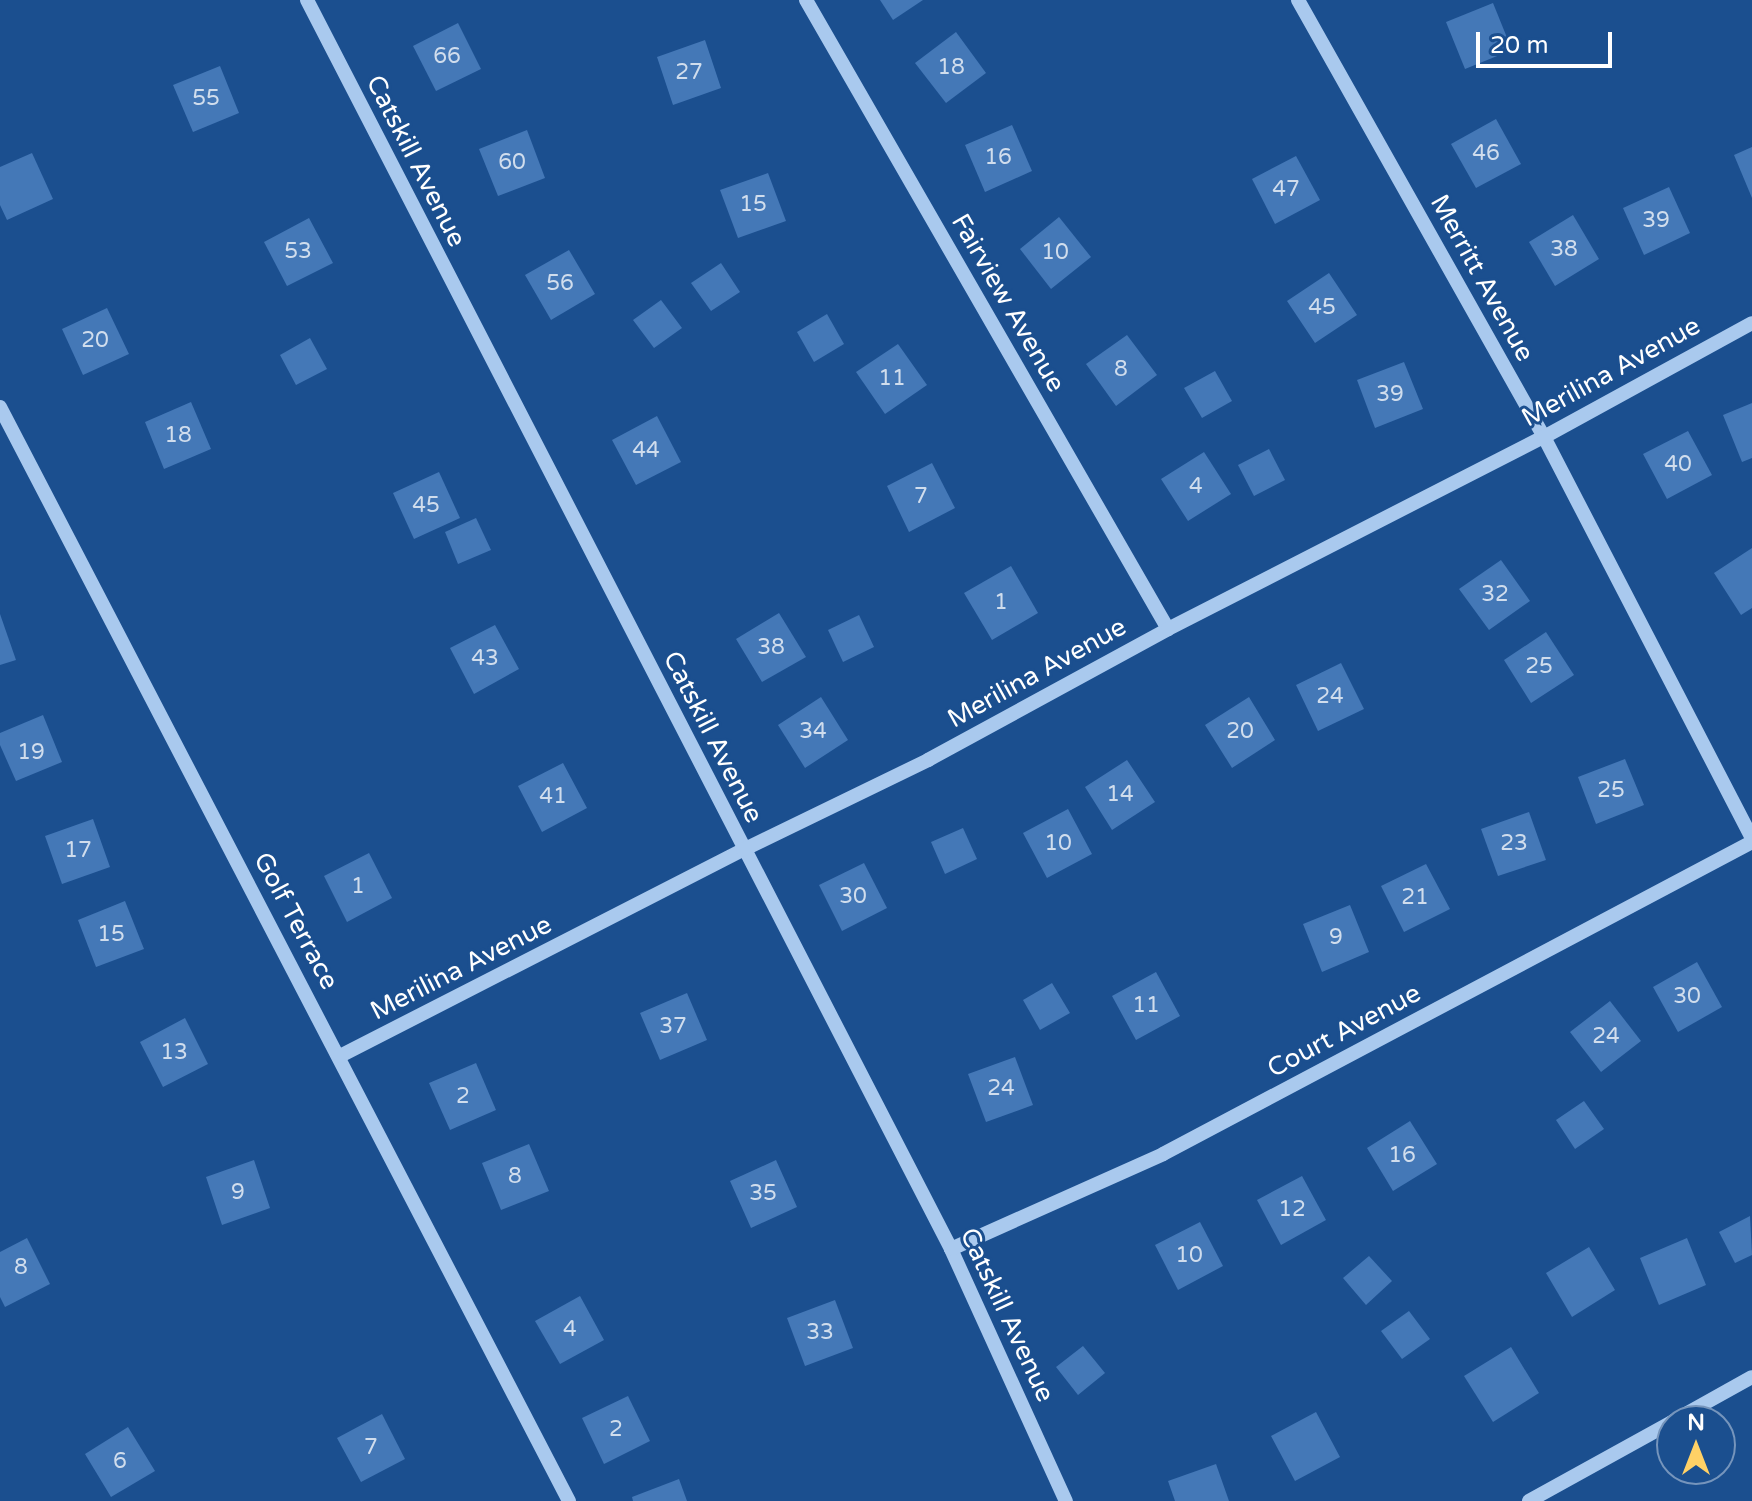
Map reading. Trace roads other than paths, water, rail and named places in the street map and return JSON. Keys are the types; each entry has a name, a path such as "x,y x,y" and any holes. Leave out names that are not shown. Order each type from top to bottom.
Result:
{"street":[{"name":"Catskill Avenue","path":"307,0 951,1249 1066,1501"},
{"name":"Fairview Avenue","path":"806,0 1168,629"},
{"name":"Merritt Avenue","path":"1298,0 1544,437 1752,840"},
{"name":"Merilina Avenue","path":"340,1056 743,850 928,760 1168,629 1544,437 1752,323"},
{"name":"Golf Terrace","path":"0,407 569,1501"},
{"name":"Court Avenue","path":"951,1249 1163,1154 1752,840"},
{"path":"1702,1405 1752,1377"},
{"path":"1529,1501 1656,1430"}]}
